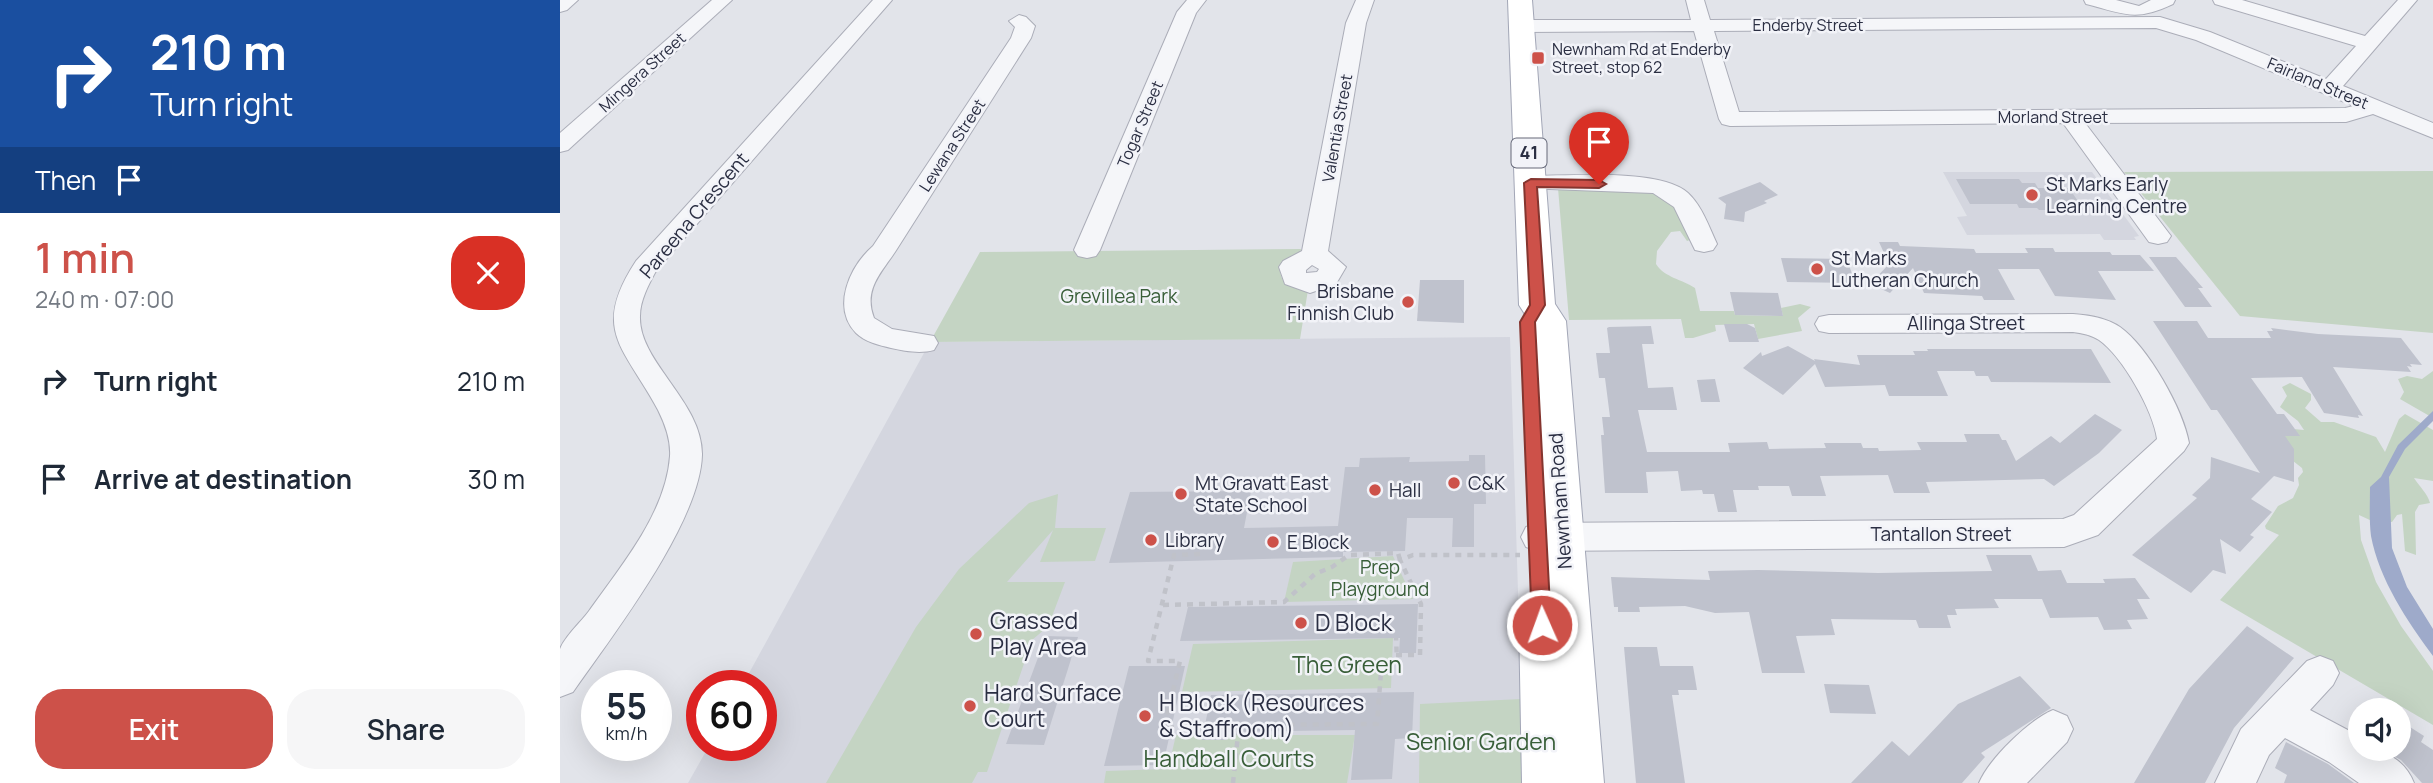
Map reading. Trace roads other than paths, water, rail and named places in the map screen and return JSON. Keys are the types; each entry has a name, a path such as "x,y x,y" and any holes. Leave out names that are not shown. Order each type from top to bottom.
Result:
{"main road":[{"name":"Newnham Road","path":"1520,13 1538,305 1528,322 1540,543 1548,783"},
{"name":"Newnham Road","path":"1540,543 1578,783"}],"street":[{"path":"560,6 569,0"},
{"name":"Mingera Street","path":"560,145 723,0"},
{"name":"Pareena Crescent","path":"560,680 650,550 678,498 687,454 680,418 634,345 625,319 632,292 645,267 883,0"},
{"name":"Togar Street","path":"1087,250 1187,12 1197,0"},
{"name":"Valentia Street","path":"1314,257 1356,23 1364,0"},
{"path":"1695,0 1703,25"},
{"path":"2222,0 2371,44"},
{"path":"2330,88 2408,0"},
{"name":"Fairland Street","path":"2097,1 2150,13 2433,131"},
{"name":"Lewana Street","path":"924,343 887,338 870,330 858,317 856,301 867,264 882,252 1021,38 1025,26 1023,10"},
{"name":"Enderby Street","path":"1520,13 1703,25 2094,23 2150,13"},
{"name":"Morland Street","path":"1703,25 1730,119 2346,115 2375,107"},
{"path":"2069,117 2158,236"},
{"path":"1531,183 1646,184 1665,188 1678,195 1685,203 1704,244"},
{"name":"Allinga Street","path":"1829,324 2073,323 2102,330"},
{"name":"Tantallon Street","path":"1540,543 2064,533 2080,529 2173,443 2173,436 2158,400 2121,345 2102,330"},
{"path":"2235,783 2255,742 2320,673"},
{"path":"2280,715 2343,748 2394,783"},
{"path":"2000,783 2053,729"}],"water":[{"path":"2433,411 2433,421 2405,449 2389,477 2392,548 2407,587 2433,629 2433,656 2404,614 2380,568 2371,536 2370,487 2381,477 2398,445"}],"place":[{"name":"Newnham Rd at Enderby Street, stop 62","path":"1538,58"},
{"name":"St Marks Early Learning Centre","path":"2032,195"},
{"name":"St Marks Lutheran Church","path":"1817,269"},
{"name":"Brisbane Finnish Club","path":"1408,302"},
{"name":"C&K","path":"1454,483"},
{"name":"Hall","path":"1375,490"},
{"name":"Mt Gravatt East State School","path":"1181,494"},
{"name":"Library","path":"1151,540"},
{"name":"E Block","path":"1273,542"},
{"name":"D Block","path":"1301,623"},
{"name":"Grassed Play Area","path":"976,634"},
{"name":"Hard Surface Court","path":"970,706"},
{"name":"H Block (Resources & Staffroom)","path":"1145,716"}],"park label":[{"name":"Grevillea Park","path":"1119,296"},
{"name":"Prep Playground","path":"1380,578"},
{"name":"The Green","path":"1347,665"},
{"name":"Senior Garden","path":"1481,742"},
{"name":"Handball Courts","path":"1229,759"}]}
